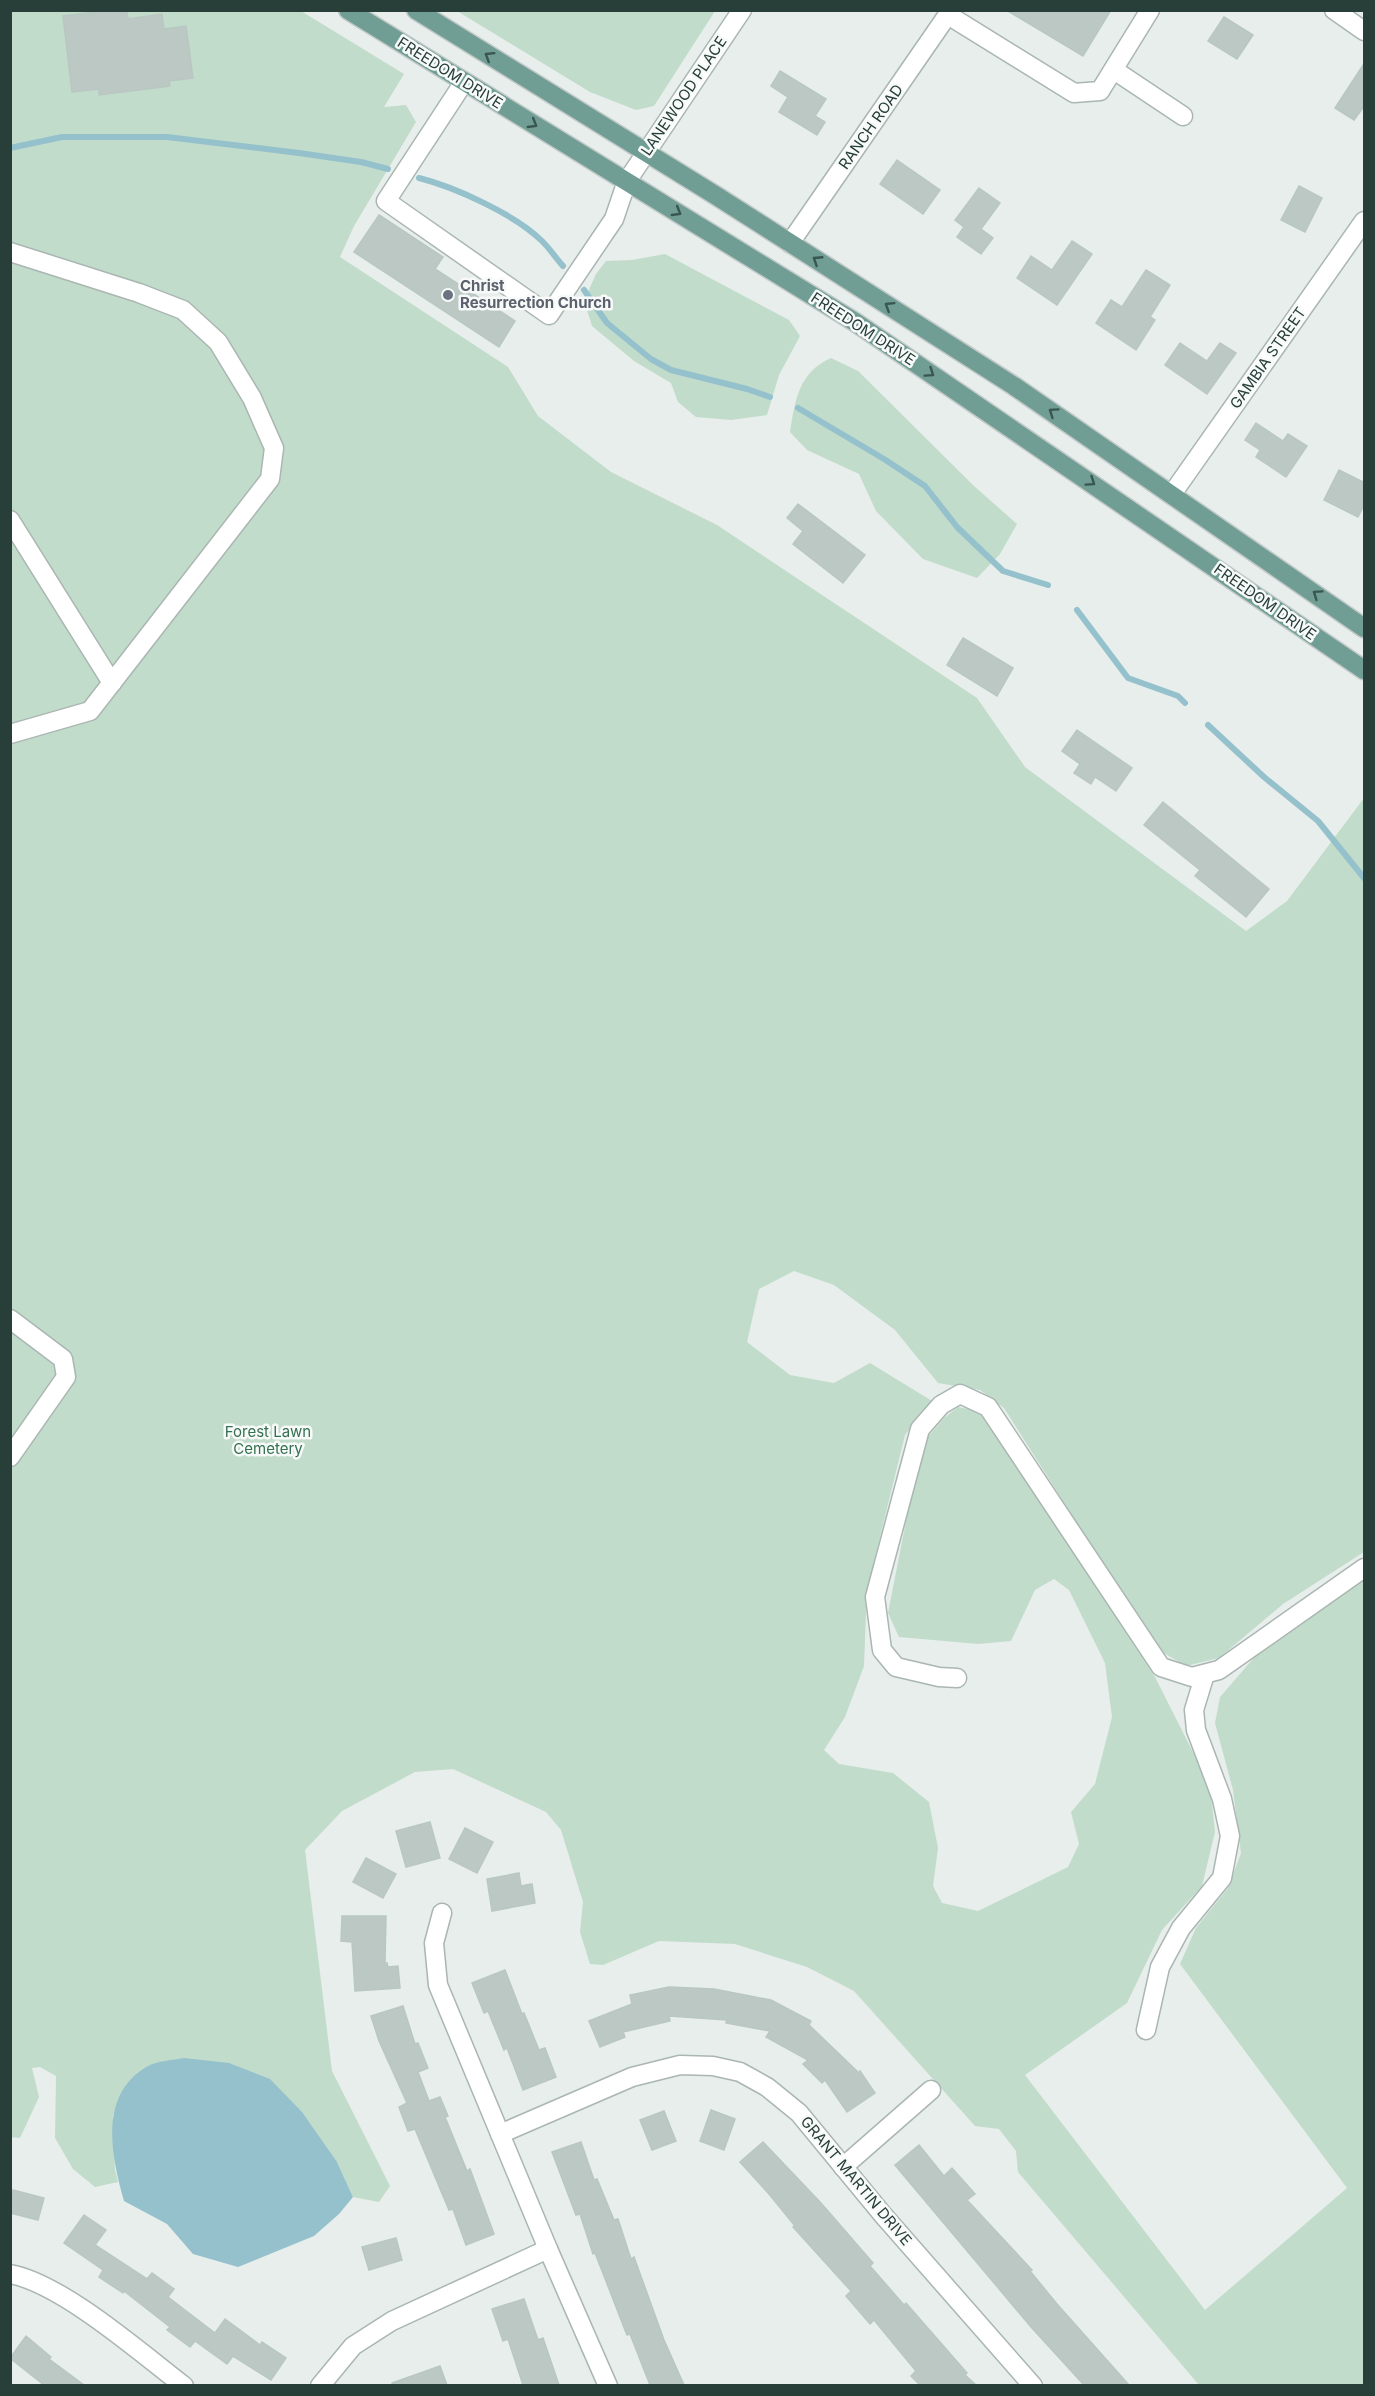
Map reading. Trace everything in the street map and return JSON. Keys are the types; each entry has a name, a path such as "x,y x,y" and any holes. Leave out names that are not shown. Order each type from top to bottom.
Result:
{"main road":[{"name":"FREEDOM DRIVE","path":"348,10 855,322 1365,670"},
{"path":"416,10 790,243 1014,386 1365,628"}],"street":[{"name":"LANEWOOD PLACE","path":"464,82 386,201 549,315 614,219 627,181 742,10"},
{"path":"950,13 1074,93 1100,91 1150,10"},
{"path":"1334,10 1365,31"},
{"name":"RANCH ROAD","path":"790,243 950,13"},
{"path":"1114,70 1183,116"},
{"name":"GAMBIA STREET","path":"1172,494 1365,221"},
{"path":"10,252 129,289 183,310 218,342 252,398 274,448 270,479 90,711 10,734"},
{"path":"10,520 112,683"},
{"path":"10,1319 63,1359 66,1377 10,1457"},
{"path":"957,1678 939,1677 896,1667 882,1650 875,1597 920,1429 941,1405 960,1394 988,1407 1161,1667 1192,1677 1219,1670 1365,1568"},
{"path":"1146,2030 1160,1967 1181,1928 1222,1878 1230,1836 1222,1799 1196,1730 1194,1710 1205,1674"},
{"path":"442,1913 434,1943 438,1984 548,2249 608,2385"},
{"name":"GRANT MARTIN DRIVE","path":"500,2134 632,2077 680,2065 713,2066 740,2072 775,2094 799,2113 843,2167 1034,2385"},
{"path":"843,2167 931,2090"},
{"path":"320,2385 353,2346 392,2321 548,2249"},
{"path":"10,2274 48,2289 79,2307 184,2385"}],"green space":[{"path":"715,10 654,106 636,110 590,92 457,11"},
{"name":"Forest Lawn Cemetery","path":"10,11 301,11 404,74 384,107 406,105 416,122 354,226 340,257 508,367 538,416 611,472 717,525 977,698 1025,767 1246,931 1287,901 1364,798 1364,1552 1283,1604 1219,1658 1186,1666 1157,1649 1004,1408 980,1390 938,1383 895,1330 834,1285 794,1271 759,1289 747,1342 790,1375 834,1383 870,1363 932,1401 905,1435 874,1561 866,1613 864,1666 845,1717 824,1750 839,1764 893,1773 929,1802 938,1848 933,1886 942,1903 978,1911 1068,1867 1079,1844 1071,1812 1095,1784 1112,1717 1105,1663 1069,1590 1054,1579 1035,1590 1011,1641 978,1644 899,1637 888,1613 921,1445 944,1418 958,1407 982,1412 1155,1677 1210,1786 1215,1832 1202,1886 1162,1930 1127,2003 1025,2075 1205,2310 1347,2188 1180,1964 1196,1928 1228,1888 1241,1853 1233,1790 1215,1723 1220,1697 1259,1652 1364,1575 1364,2385 1199,2385 1018,2172 1016,2151 999,2129 975,2126 854,1991 807,1967 735,1944 659,1941 603,1965 590,1964 580,1932 583,1902 561,1830 546,1812 453,1769 415,1772 342,1811 305,1850 332,2071 390,2186 379,2202 353,2197 337,2162 113,2114 115,2170 118,2182 95,2187 73,2169 55,2138 56,2076 40,2067 32,2068 39,2097 20,2138 11,2137"},
{"path":"665,254 789,320 800,336 779,375 767,415 731,420 696,417 678,402 671,383 634,361 592,326 584,301 596,274 606,261 632,260"},
{"path":"831,358 858,371 974,486 1017,524 1000,554 977,578 923,559 876,511 859,474 807,450 790,432 800,388 812,371"}],"water":[{"path":"184,2058 229,2063 270,2079 302,2112 337,2162 353,2197 339,2214 314,2236 238,2267 193,2254 167,2224 124,2201 115,2164 112,2127 121,2092 132,2078 148,2066"}],"building":[{"path":"127,10 128,19 162,14 164,29 186,26 193,78 169,81 170,86 99,95 99,89 72,92 63,16"},
{"path":"1006,10 1111,10 1083,56"},
{"path":"1224,17 1253,35 1237,59 1208,41"},
{"path":"1365,62 1365,105 1354,120 1335,108"},
{"path":"780,71 826,99 815,116 825,122 817,135 779,112 788,97 771,86"},
{"path":"897,160 940,190 923,214 880,184"},
{"path":"1299,186 1322,198 1305,232 1281,220"},
{"path":"979,188 1000,203 981,229 993,238 981,254 957,237 964,227 955,220"},
{"name":"Christ Resurrection Church","path":"379,215 443,257 435,269 515,321 499,347 354,252"},
{"path":"1072,241 1092,254 1057,305 1017,278 1031,256 1052,270"},
{"path":"1146,270 1170,285 1150,317 1155,320 1136,350 1096,323 1111,300 1122,307"},
{"path":"1180,343 1207,361 1220,343 1236,353 1207,394 1165,365"},
{"path":"1256,423 1283,441 1288,434 1307,446 1286,477 1256,457 1260,450 1245,440"},
{"path":"1339,470 1365,483 1365,503 1358,517 1324,500"},
{"path":"798,504 865,555 843,583 793,544 803,531 787,518"},
{"path":"963,638 1013,668 997,696 947,665"},
{"path":"1077,730 1132,768 1116,791 1095,777 1091,784 1074,773 1080,764 1062,751"},
{"path":"1163,802 1269,889 1246,917 1195,876 1200,870 1144,825"},
{"path":"430,1822 440,1858 406,1867 396,1831"},
{"path":"465,1828 493,1842 477,1873 449,1859"},
{"path":"366,1858 396,1874 383,1898 353,1882"},
{"path":"519,1873 521,1886 532,1884 535,1903 492,1911 487,1879"},
{"path":"342,1916 386,1916 385,1963 388,1967 398,1966 400,1988 355,1991 352,1942 341,1941"},
{"path":"505,1970 539,2050 545,2048 556,2077 523,2090 507,2048 504,2050 488,2011 484,2013 472,1983"},
{"path":"669,1987 714,1989 771,2000 811,2021 809,2025 859,2073 860,2071 875,2093 847,2112 825,2080 822,2083 803,2064 808,2060 766,2037 770,2031 726,2023 727,2020 669,2016 670,2021 623,2032 625,2037 600,2047 589,2021 632,2004 630,1995"},
{"path":"403,2006 415,2044 418,2043 428,2068 418,2072 429,2101 440,2097 448,2116 445,2117 467,2171 470,2169 494,2234 466,2245 453,2209 449,2210 415,2129 408,2131 399,2107 407,2103 379,2041 371,2016"},
{"path":"711,2110 735,2119 724,2150 700,2141"},
{"path":"664,2111 676,2141 652,2150 640,2120"},
{"path":"581,2142 594,2180 597,2179 614,2220 618,2219 631,2259 634,2257 664,2340 684,2385 650,2385 630,2334 627,2335 595,2253 593,2254 580,2214 576,2215 552,2152"},
{"path":"763,2142 821,2203 873,2263 870,2266 904,2305 906,2303 967,2373 965,2375 976,2385 920,2385 911,2376 916,2371 874,2320 870,2324 846,2296 851,2291 793,2227 795,2226 769,2194 740,2162"},
{"path":"919,2145 944,2176 952,2168 975,2194 967,2200 1032,2270 1030,2271 1057,2304 1129,2385 1084,2385 1031,2327 895,2165"},
{"path":"13,2190 44,2198 38,2220 10,2213"},
{"path":"84,2215 106,2230 95,2245 147,2279 152,2273 174,2289 168,2297 215,2333 225,2319 260,2345 262,2342 286,2358 271,2380 233,2356 227,2364 195,2341 190,2347 167,2330 170,2327 124,2291 123,2293 99,2277 103,2270 64,2243"},
{"path":"396,2238 402,2260 369,2270 362,2247"},
{"path":"524,2299 538,2340 543,2338 559,2385 523,2385 508,2339 503,2341 492,2309"},
{"path":"26,2336 51,2357 49,2359 84,2385 44,2385 10,2358"},
{"path":"440,2366 447,2385 392,2385 392,2383"}],"waterway":[{"path":"10,148 62,137 167,137 299,153 361,162 388,169"},
{"path":"419,178 467,195 517,221 542,241 563,266"},
{"path":"584,290 607,323 651,359 671,370 770,397"},
{"path":"798,408 925,486 957,527 1003,571 1048,585"},
{"path":"1077,610 1128,678 1178,696 1185,703"},
{"path":"1208,725 1264,777 1318,821 1364,878"}],"place":[{"name":"Christ Resurrection Church","path":"448,295"}]}
